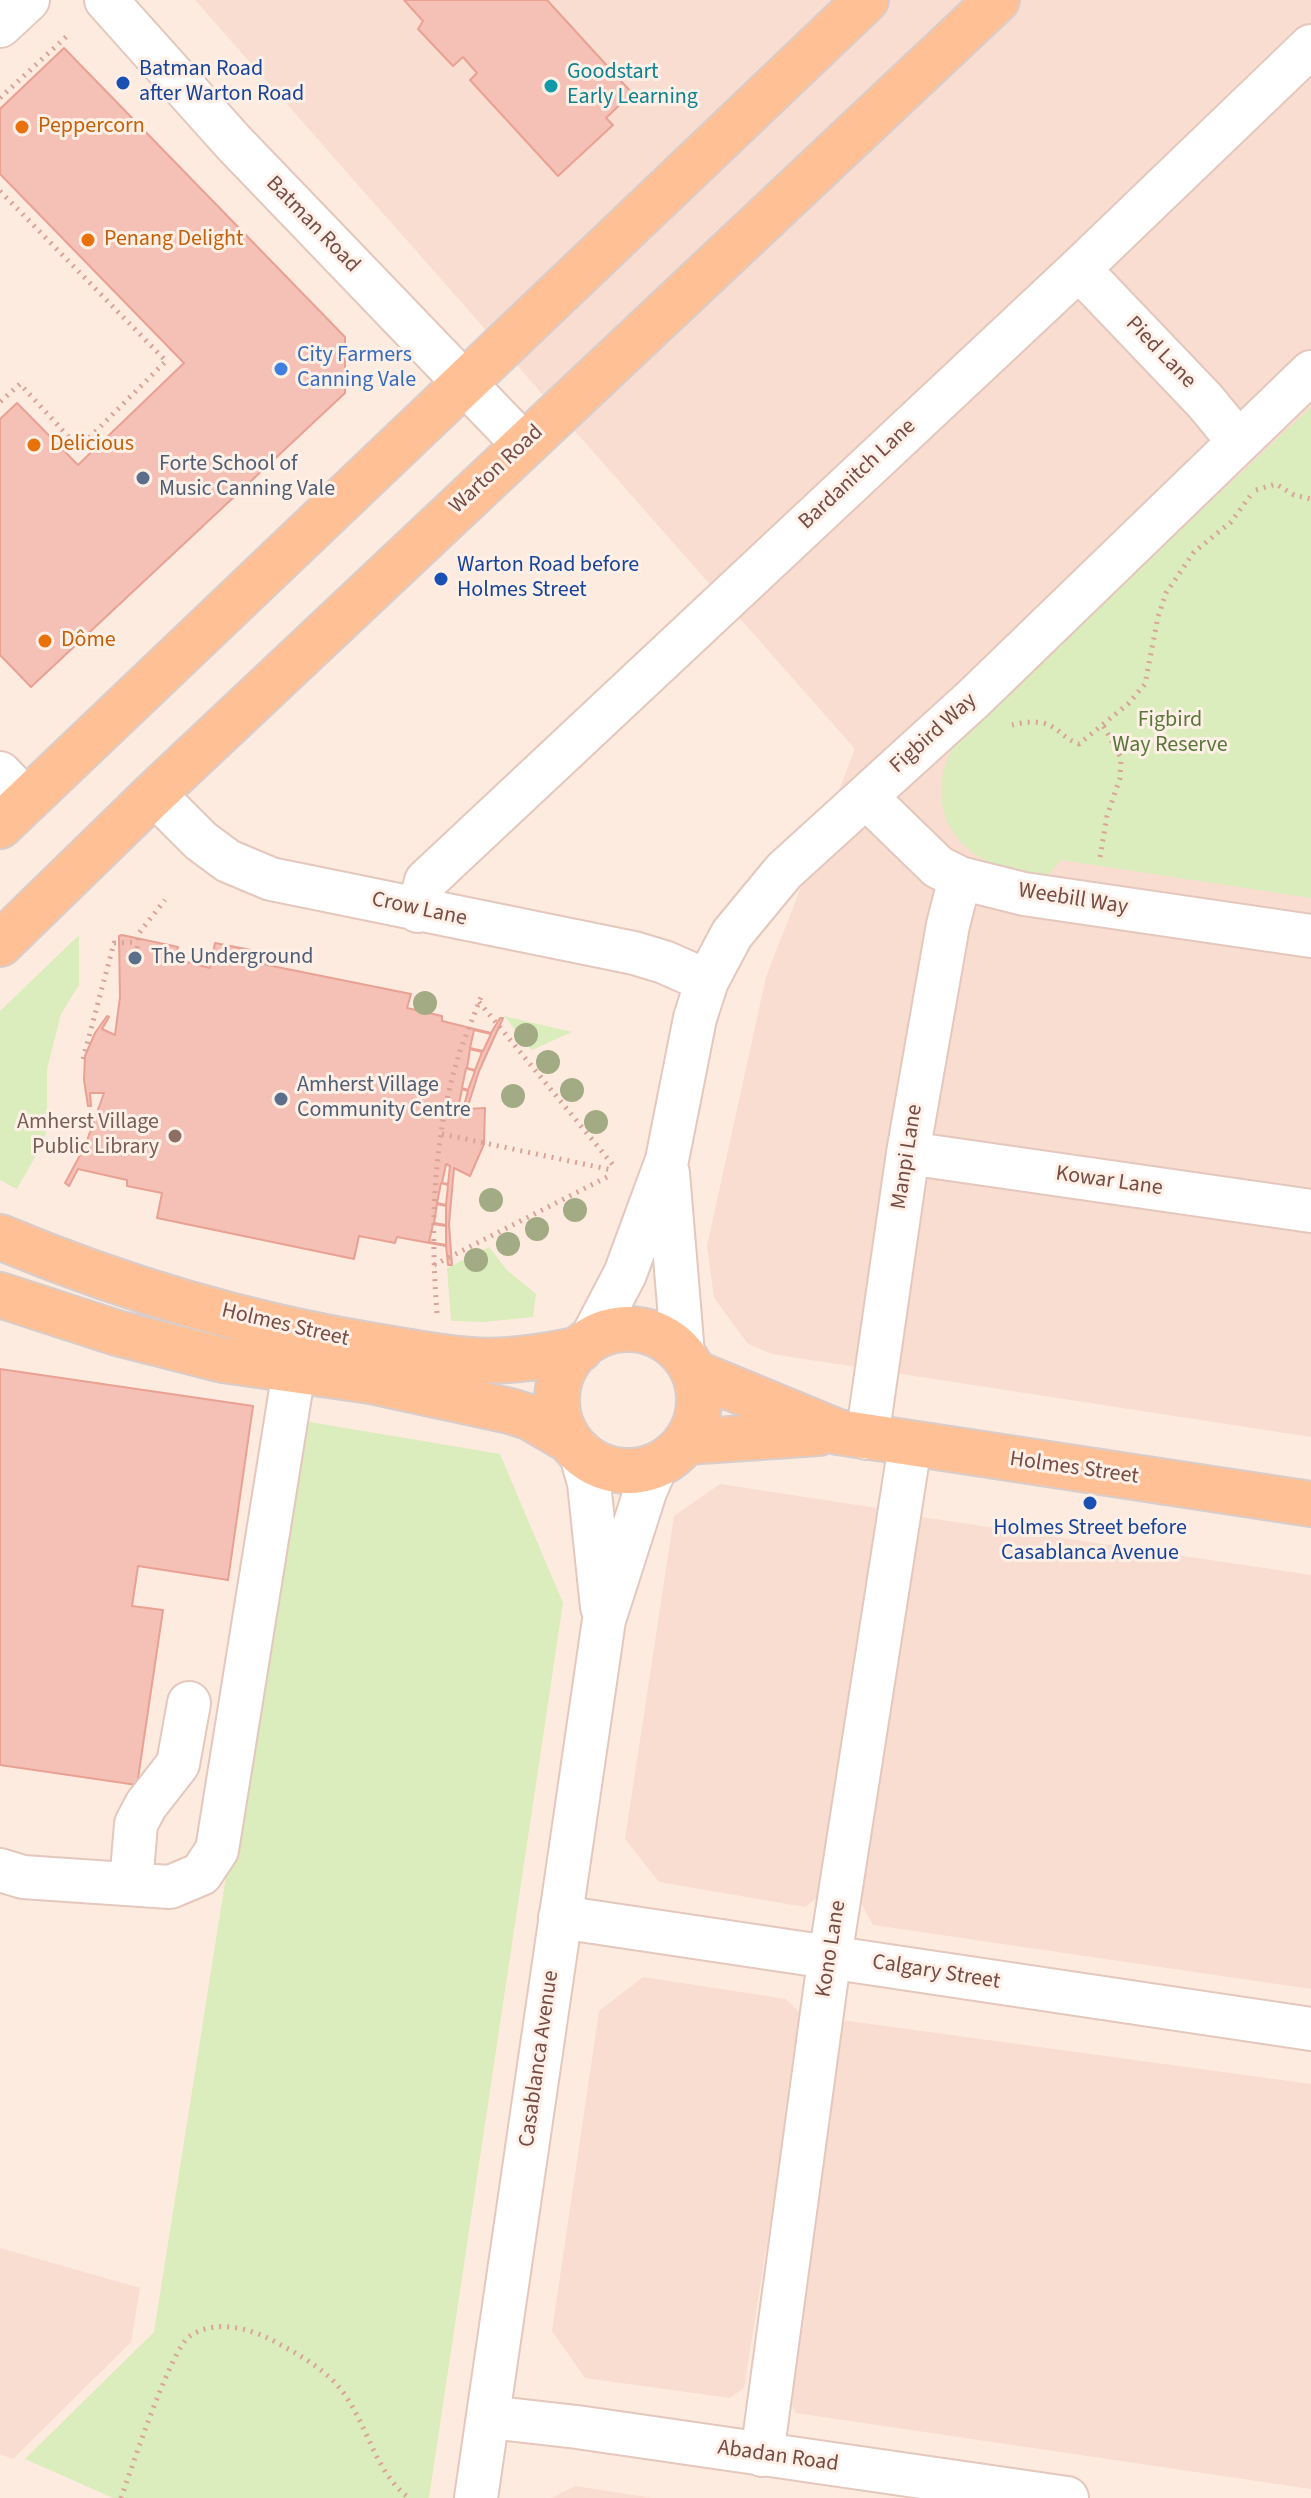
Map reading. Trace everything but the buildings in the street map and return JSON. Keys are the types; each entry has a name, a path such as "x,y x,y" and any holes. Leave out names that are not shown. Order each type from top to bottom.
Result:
{"main road":[{"path":"9,800 463,384 866,0"},
{"name":"Warton Road","path":"0,944 154,794 997,0"},
{"name":"Holmes Street","path":"0,1237 140,1289 300,1332 472,1360 545,1357 585,1344 612,1330 640,1330 662,1337 689,1363 852,1435"},
{"name":"Holmes Street","path":"0,1295 117,1333 223,1360 371,1381 510,1411 529,1417 575,1446 589,1460 620,1471 642,1470 672,1453 765,1435 852,1435 1311,1504"},
{"path":"575,1446 559,1420 557,1395 560,1379 571,1357 585,1344"},
{"path":"672,1453 695,1427 700,1403 689,1363"}],"street":[{"path":"0,26 28,0"},
{"name":"Batman Road","path":"106,0 233,142 524,445"},
{"name":"Bardanitch Lane","path":"418,911 426,881 1079,269 1311,46"},
{"name":"Pied Lane","path":"1079,269 1205,401 1238,441"},
{"name":"Figbird Way","path":"585,1344 625,1274 667,1160 693,1029 707,981 732,934 784,871 973,699 1311,372"},
{"name":"Crow Lane","path":"154,794 201,841 228,861 271,879 647,956 707,981"},
{"name":"Weebill Way","path":"866,797 938,867 960,878 1024,894 1311,936"},
{"name":"Manpi Lane","path":"852,1435 908,1153 948,925 960,878"},
{"name":"Kowar Lane","path":"908,1153 1311,1211"},
{"name":"Figbird Way","path":"667,1160 689,1363"},
{"path":"13,1881 170,1887 201,1874 217,1850 294,1371"},
{"name":"Kono Lane","path":"762,2455 830,1958 910,1445"},
{"name":"Casablanca Avenue","path":"575,1446 589,1483 604,1620"},
{"name":"Casablanca Avenue","path":"476,2498 604,1620 645,1492 672,1453"},
{"path":"131,1884 136,1824 146,1805 178,1764 189,1703"},
{"name":"Calgary Street","path":"560,1917 1311,2029"},
{"name":"Abadan Road","path":"489,2417 1067,2498"}],"path":[{"path":"0,98 67,36"},
{"path":"0,191 166,361 79,448 20,384 0,402"},
{"path":"1008,726 1050,725 1064,738 1079,744 1129,703 1145,684 1166,593 1194,552 1231,522 1252,492 1264,486 1276,484 1294,495 1311,499"},
{"path":"1100,857 1107,816 1120,778 1121,758 1103,725"},
{"path":"136,956 139,933 165,900"},
{"path":"83,1059 114,943 138,942"},
{"path":"437,1316 434,1203 442,1134 460,1053 482,994"},
{"path":"479,1002 612,1170"},
{"path":"442,1134 612,1170"},
{"path":"434,1265 612,1170"},
{"path":"121,2498 165,2380 188,2337 203,2329 221,2326 263,2335 327,2374 345,2394 394,2487 409,2498"}],"shaded area":[{"path":"195,0 1311,0 1311,1437 772,1354 748,1344 714,1298 707,1246 766,977 855,749"},
{"path":"720,1484 877,1508 823,1894 805,1907 659,1882 625,1839 674,1516"},
{"path":"915,1516 1311,1575 1311,1989 873,1925 860,1901"},
{"path":"643,1977 786,1999 803,2016 744,2388 730,2398 585,2378 552,2331 599,2011"},
{"path":"841,2020 1311,2084 1311,2489 796,2413 784,2392"},
{"path":"0,2248 140,2288 131,2342 13,2459 0,2454"},
{"path":"575,2486 653,2498 551,2498"}],"green space":[{"name":"Figbird Way Reserve","path":"1311,407 1311,898 1061,860 1048,875 1014,870 981,858 966,847 947,820 942,804 944,771 959,739"},
{"path":"79,935 79,985 61,1014 47,1069 47,1130 17,1189 0,1180 0,1011"},
{"path":"504,1016 572,1032 532,1050"},
{"path":"489,1247 507,1270 536,1294 533,1317 484,1322 451,1321 447,1268"},
{"path":"298,1420 500,1454 563,1603 429,2498 113,2498 25,2459 154,2332"}],"place":[{"name":"Batman Road after Warton Road","path":"123,83"},
{"name":"Goodstart Early Learning","path":"551,86"},
{"name":"Peppercorn","path":"22,127"},
{"name":"Penang Delight","path":"88,240"},
{"name":"City Farmers Canning Vale","path":"281,369"},
{"name":"Delicious","path":"34,445"},
{"name":"Forte School of Music Canning Vale","path":"143,478"},
{"name":"Warton Road before Holmes Street","path":"441,579"},
{"name":"Dôme","path":"45,641"},
{"name":"The Underground","path":"135,958"},
{"name":"Amherst Village Community Centre","path":"281,1099"},
{"name":"Amherst Village Public Library","path":"175,1136"},
{"name":"Holmes Street before Casablanca Avenue","path":"1090,1503"}]}
